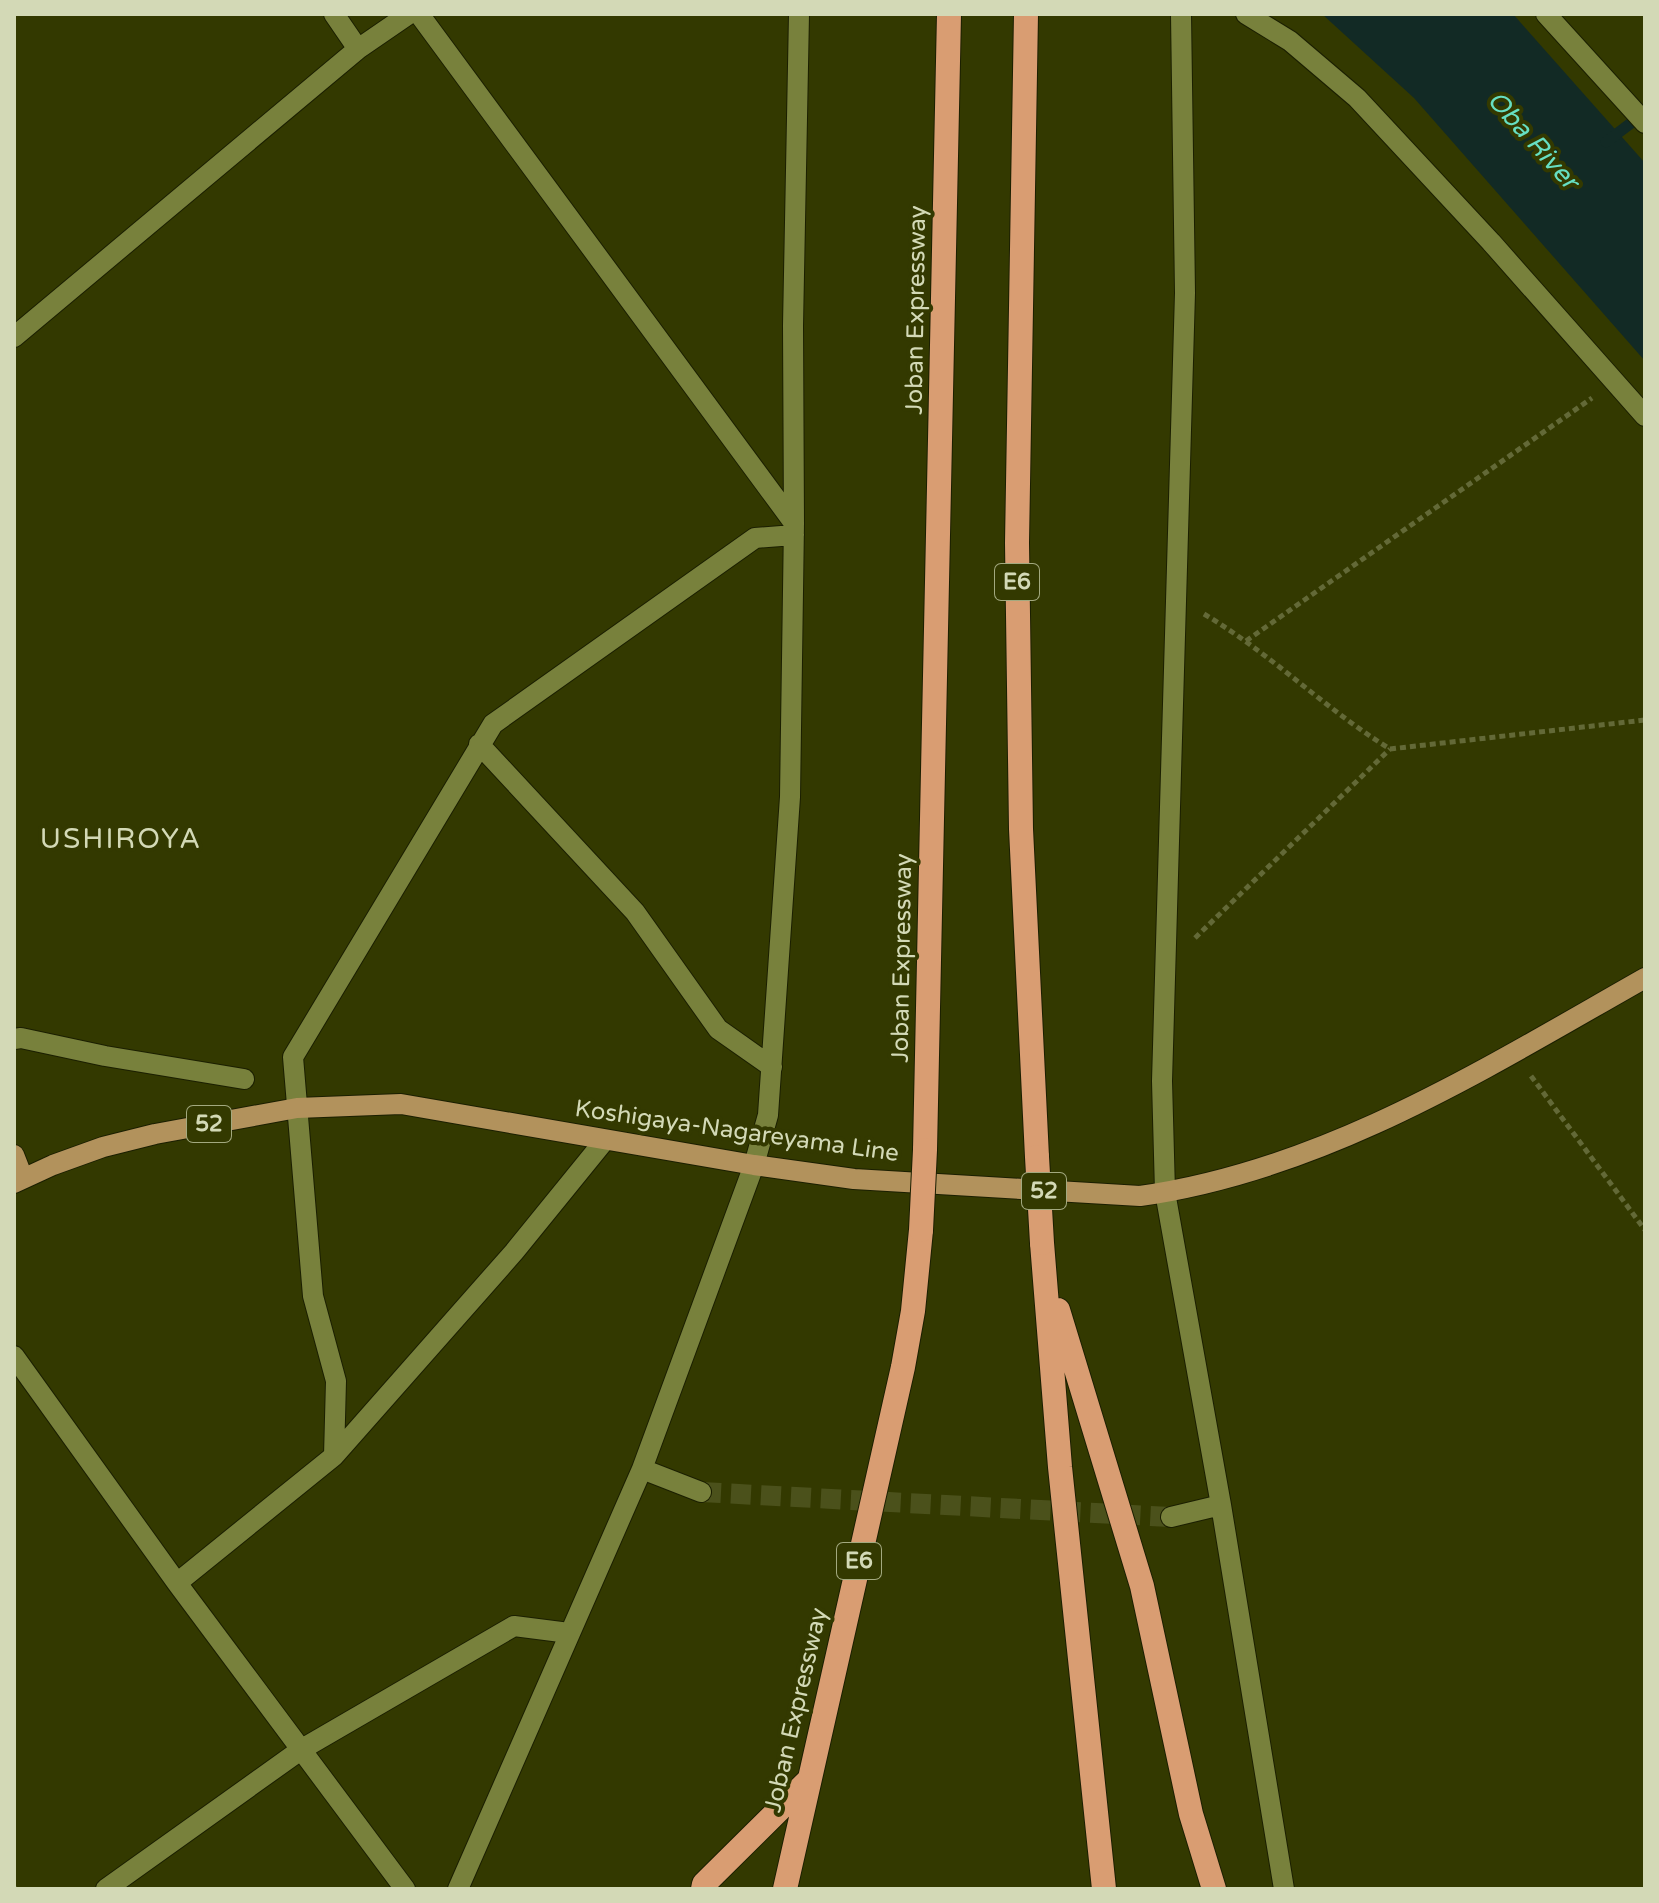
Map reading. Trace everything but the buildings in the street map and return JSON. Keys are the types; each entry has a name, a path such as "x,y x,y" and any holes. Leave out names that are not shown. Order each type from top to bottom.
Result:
{"highway":[{"name":"Joban Expressway","path":"785,1889 903,1367 913,1311 921,1230 949,14"},
{"name":"E6","path":"1026,14 1017,543 1021,829 1043,1254 1060,1467 1104,1889"},
{"path":"1043,1254 1142,1586 1191,1814 1214,1889"},
{"path":"703,1889 704,1884 809,1780"}],"main road":[{"name":"Koshigaya-Nagareyama Line","path":"14,1155 19,1180 103,1147 155,1134 297,1108 401,1104 754,1165 854,1179 1140,1196 1292,1159 1372,1126 1514,1053 1645,978"}],"street":[{"path":"334,14 358,49"},
{"path":"14,337 358,49 409,14"},
{"path":"419,14 794,529"},
{"path":"458,1889 642,1469 754,1165 768,1115 790,797 793,326 799,14"},
{"path":"1181,14 1185,293 1162,1081 1165,1192 1221,1505 1284,1889"},
{"path":"1246,14 1290,41 1357,98 1491,242 1645,416"},
{"path":"1546,14 1645,123"},
{"path":"334,1456 336,1381 313,1296 293,1057 493,724 755,538 794,529"},
{"path":"479,744 635,912 718,1029 772,1067"},
{"path":"14,1039 244,1079"},
{"path":"177,1583 334,1456 514,1252 605,1140"},
{"path":"14,1356 177,1583 405,1889"},
{"path":"642,1469 701,1492"},
{"path":"1171,1517 1221,1505"},
{"path":"106,1889 302,1749 514,1626 569,1633"}],"path":[{"path":"1246,641 1613,382"},
{"path":"1174,604 1205,614 1246,641 1366,734 1390,749"},
{"path":"1166,941 1195,938 1390,749 1645,720"},
{"path":"1514,1053 1645,1230"}],"water":[{"name":"Oba River","path":"1322,14 1513,14 1645,163 1645,361 1414,98"}],"waterway":[{"path":"1606,142 1643,114"}],"tunnel":[{"path":"701,1492 1171,1517"}],"district":[{"name":"USHIROYA","path":"121,839"}]}
